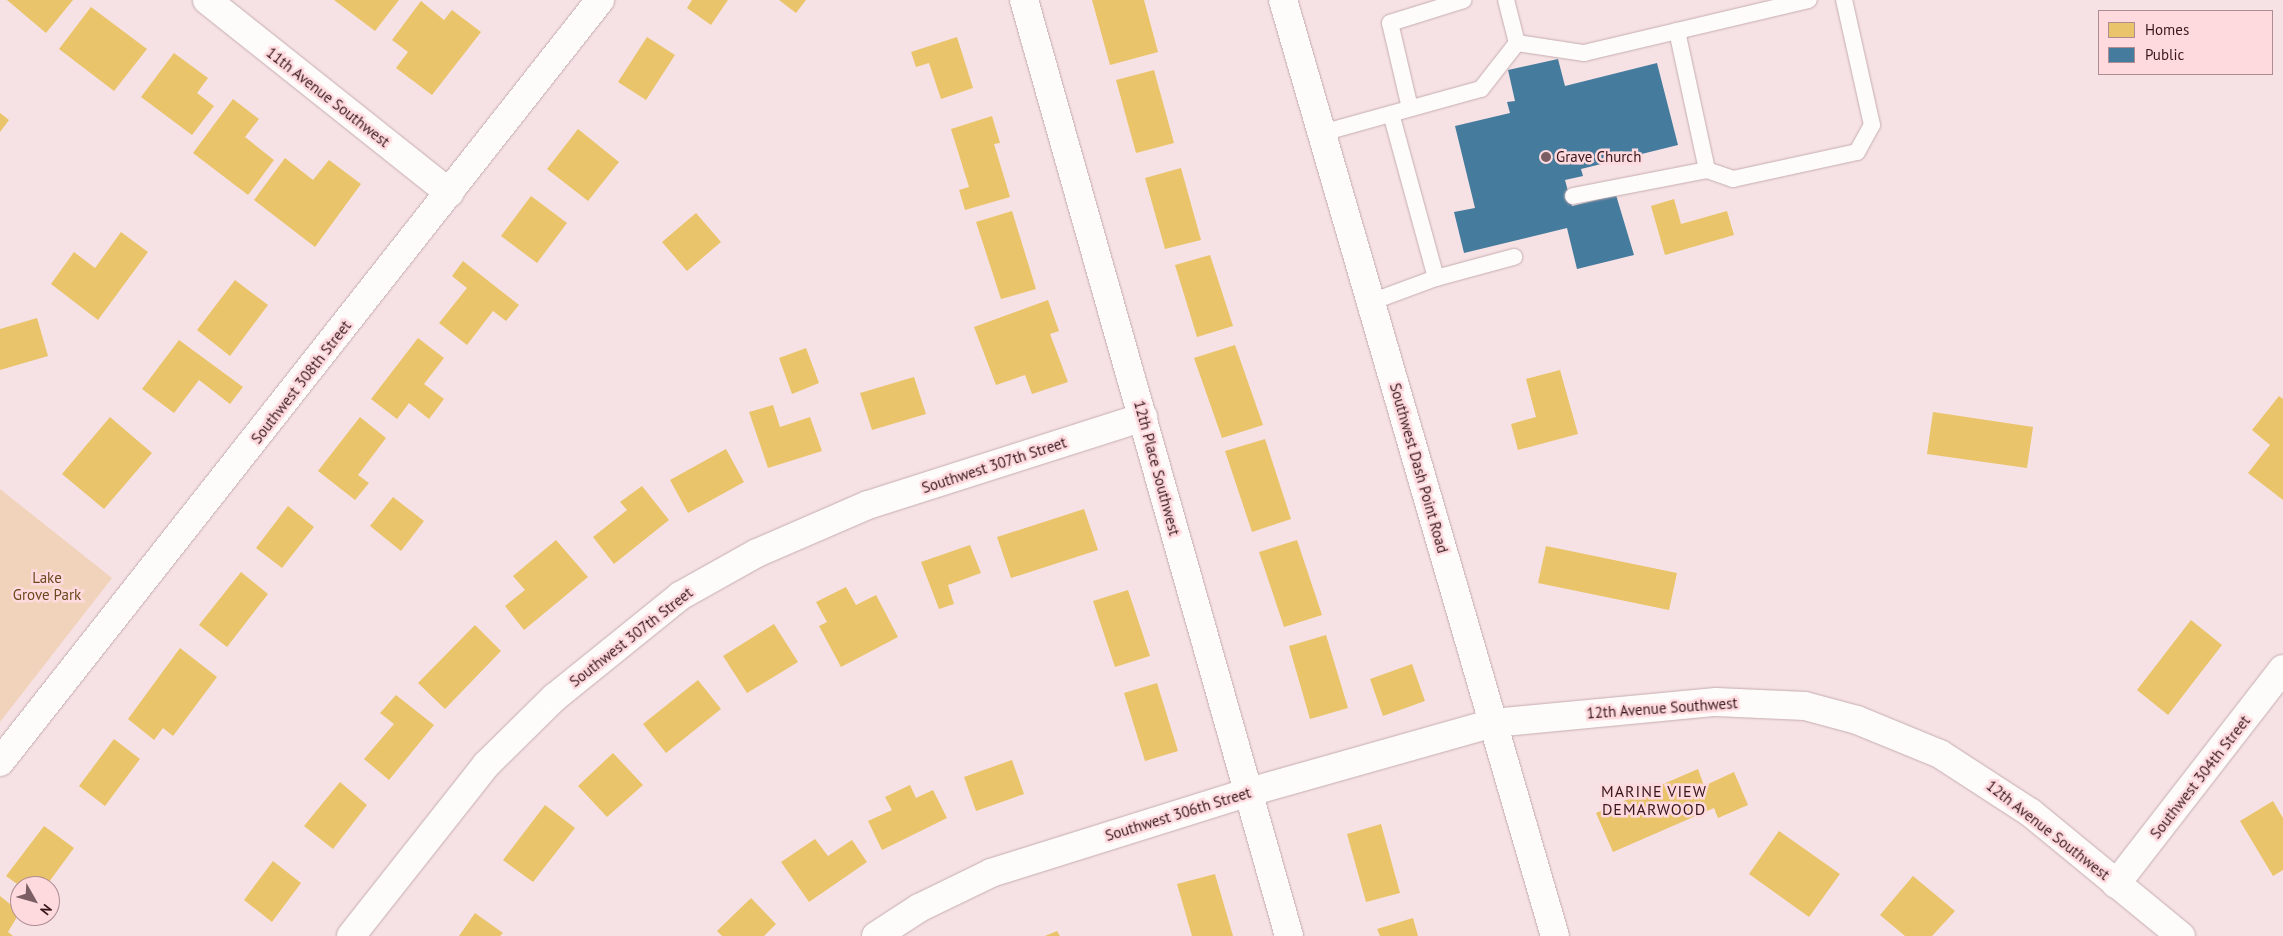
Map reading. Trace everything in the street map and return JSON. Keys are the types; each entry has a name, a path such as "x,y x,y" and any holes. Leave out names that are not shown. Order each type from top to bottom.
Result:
{"street":[{"name":"11th Avenue Southwest","path":"207,0 450,193"},
{"name":"Southwest 308th Street","path":"0,762 450,193 600,0"},
{"name":"12th Place Southwest","path":"1024,0 1143,417 1246,793 1290,936"},
{"name":"Southwest Dash Point Road","path":"1283,0 1555,936"},
{"name":"Southwest 307th Street","path":"351,936 486,765 555,697 680,596 757,553 868,505 1143,417"},
{"name":"Southwest 304th Street","path":"2116,884 2283,670"},
{"name":"12th Avenue Southwest","path":"1493,723 1716,702 1805,706 1834,713 1914,742 1974,773 2031,813 2181,936"},
{"name":"Southwest 306th Street","path":"876,936 919,908 992,873 1246,793 1493,723"}],"lane":[{"path":"1410,108 1390,23 1464,0"},
{"path":"1506,0 1516,44"},
{"path":"1516,44 1584,53 1809,0"},
{"path":"1573,196 1707,170 1733,179 1856,152 1872,125 1844,0"},
{"path":"1677,31 1707,170"},
{"path":"1322,132 1481,89 1516,44"},
{"path":"1391,114 1436,278"},
{"path":"1371,302 1436,278 1514,256"}],"green space":[{"name":"Lake Grove Park","path":"0,489 112,578 0,722"}],"building: Homes":[{"path":"7,0 73,0 46,33"},
{"path":"334,0 399,0 375,31"},
{"path":"692,0 728,0 711,25 687,8"},
{"path":"779,0 806,0 796,13"},
{"path":"1092,0 1144,0 1158,52 1110,65"},
{"path":"421,1 444,20 452,10 481,32 432,95 396,68 408,52 392,40"},
{"path":"91,7 147,49 114,91 59,49"},
{"path":"647,37 675,55 646,100 618,82"},
{"path":"957,37 973,88 941,99 929,63 916,67 911,52"},
{"path":"174,53 208,78 197,93 214,106 192,135 141,97"},
{"path":"1154,70 1174,143 1136,153 1116,80"},
{"path":"233,99 259,119 245,137 274,160 248,195 193,153"},
{"path":"0,113 9,120 0,132"},
{"path":"992,116 1000,143 994,144 1010,197 965,210 959,190 969,187 951,129"},
{"path":"578,129 619,162 588,201 547,169"},
{"path":"285,158 313,180 329,160 361,184 315,247 254,200"},
{"path":"1181,168 1201,240 1165,249 1145,178"},
{"path":"531,196 567,223 537,263 501,236"},
{"path":"1674,199 1681,224 1727,211 1734,235 1665,255 1651,206"},
{"path":"1012,211 1036,289 1001,299 976,222"},
{"path":"696,213 721,242 687,271 662,242"},
{"path":"121,232 148,252 98,320 51,284 74,252 95,268"},
{"path":"1210,255 1233,326 1197,337 1175,265"},
{"path":"463,261 519,305 506,321 493,311 467,345 439,323 467,288 452,276"},
{"path":"235,280 268,305 230,356 197,330"},
{"path":"1048,300 1059,331 1050,334 1068,382 1032,394 1025,375 996,385 974,327"},
{"path":"37,318 48,356 0,370 0,329"},
{"path":"418,338 444,358 424,384 444,399 429,419 409,403 397,419 371,399"},
{"path":"179,340 243,387 230,404 199,380 174,413 142,389"},
{"path":"1235,345 1263,425 1222,438 1194,358"},
{"path":"806,348 819,383 792,394 779,358"},
{"path":"1560,370 1578,434 1518,450 1511,424 1536,417 1526,379"},
{"path":"914,377 926,414 872,430 860,393"},
{"path":"2279,396 2283,399 2283,500 2248,473 2270,445 2252,430"},
{"path":"773,405 780,427 810,417 822,451 768,468 749,412"},
{"path":"1933,412 2033,427 2027,468 1927,454"},
{"path":"110,417 152,453 104,509 62,474"},
{"path":"360,417 386,438 358,475 369,483 355,500 318,471"},
{"path":"1265,439 1291,519 1252,532 1225,451"},
{"path":"726,449 744,482 688,513 670,480"},
{"path":"642,486 669,520 614,564 593,537 627,510 620,502"},
{"path":"393,497 424,521 401,551 370,526"},
{"path":"288,506 314,527 282,568 256,548"},
{"path":"1084,509 1098,550 1011,578 997,537"},
{"path":"556,540 588,577 524,630 505,606 525,590 513,576"},
{"path":"1297,540 1322,615 1284,627 1259,552"},
{"path":"970,545 981,573 948,585 954,604 939,609 921,562"},
{"path":"1546,546 1677,573 1669,610 1538,583"},
{"path":"241,572 268,594 227,647 199,625"},
{"path":"846,587 856,605 876,595 898,637 841,667 819,626 827,622 816,602"},
{"path":"1128,590 1150,656 1115,667 1093,601"},
{"path":"2191,620 2222,645 2168,715 2137,690"},
{"path":"774,624 798,662 747,693 723,656"},
{"path":"475,625 501,651 445,709 418,683"},
{"path":"1326,635 1348,708 1310,719 1289,646"},
{"path":"180,648 217,677 173,736 163,728 154,740 128,719"},
{"path":"1412,664 1425,701 1383,716 1370,679"},
{"path":"698,680 721,709 666,753 643,724"},
{"path":"1157,683 1178,751 1145,761 1124,693"},
{"path":"396,695 434,725 389,780 364,759 394,724 380,713"},
{"path":"114,739 140,759 105,806 79,786"},
{"path":"613,753 643,785 607,817 578,786"},
{"path":"1012,760 1024,794 976,811 964,777"},
{"path":"1698,769 1704,786 1734,772 1748,805 1718,818 1714,808 1613,852 1596,813"},
{"path":"340,782 367,805 333,849 304,826"},
{"path":"910,785 916,798 933,790 947,818 882,850 868,821 892,810 885,797"},
{"path":"2273,801 2283,818 2283,870 2273,876 2240,821"},
{"path":"545,805 575,828 533,882 503,860"},
{"path":"1381,824 1400,893 1366,902 1347,834"},
{"path":"44,826 74,848 53,876 10,876 10,879 6,876"},
{"path":"1779,831 1840,874 1809,917 1749,874"},
{"path":"815,839 828,856 852,840 867,862 809,902 781,862"},
{"path":"273,861 301,883 272,922 244,900"},
{"path":"1215,874 1233,936 1192,936 1177,884"},
{"path":"1913,876 1955,911 1932,936 1905,936 1880,915"},
{"path":"0,896 10,904 10,926 12,926 8,932 13,936 0,936"},
{"path":"751,898 776,924 764,936 722,936 717,931"},
{"path":"475,913 503,933 500,936 459,936"},
{"path":"1413,918 1418,936 1380,936 1377,929"},
{"path":"1057,931 1060,936 1045,936"}],"building: Public":[{"name":"Grave Church","path":"1558,59 1565,86 1657,63 1678,145 1581,169 1583,176 1565,180 1572,206 1616,195 1634,255 1577,269 1567,228 1464,253 1454,212 1475,208 1455,126 1510,113 1507,102 1515,101 1508,70"}],"place":[{"name":"Grave Church","path":"1546,157"}],"district":[{"name":"MARINE VIEW DEMARWOOD","path":"1654,800"}]}
